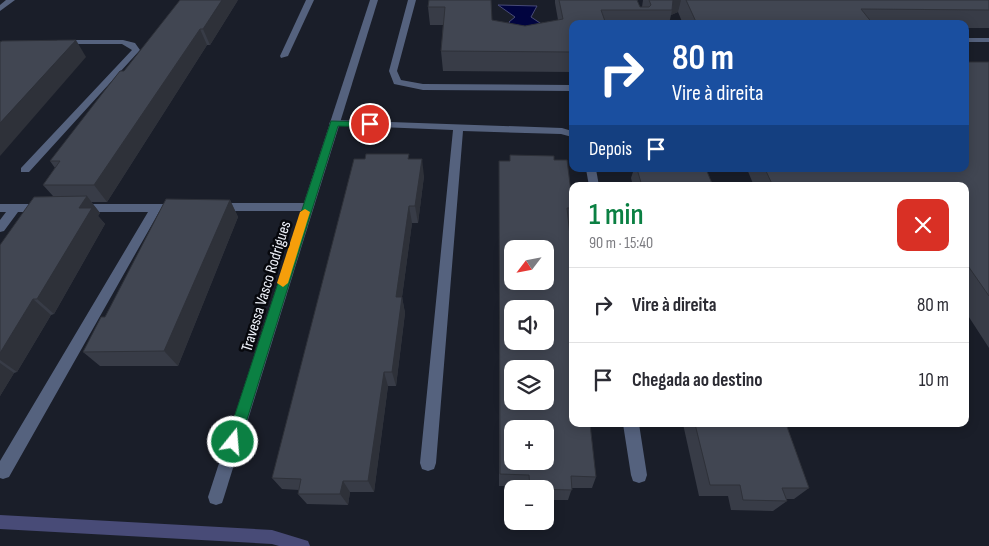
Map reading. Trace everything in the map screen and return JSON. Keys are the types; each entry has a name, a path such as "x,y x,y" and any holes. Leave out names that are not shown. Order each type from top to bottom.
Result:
{"street":[{"path":"0,9 11,0"},
{"path":"284,56 310,0"},
{"name":"Travessa Vasco Rodrigues","path":"216,497 306,207 374,0"},
{"path":"412,0 393,71 397,82 423,87 569,88"},
{"path":"969,40 989,40"},
{"path":"25,170 136,50 123,42 51,42"},
{"path":"334,123 562,131 569,133"},
{"path":"428,463 458,128"},
{"path":"72,208 306,207"},
{"path":"0,208 53,208"},
{"path":"0,228 15,208"},
{"path":"3,471 156,208"},
{"path":"631,427 639,476"}],"shaded area":[{"path":"498,5 537,6 531,17 549,29 511,26 509,22 515,17"}],"building":[{"path":"180,0 222,0 203,29 200,29 94,185 43,185 60,161 50,161 120,71 124,71"},
{"path":"429,0 491,0 492,20 525,26 563,19 559,0 637,0 640,7 649,7 651,5 649,0 673,0 672,10 601,10 605,20 569,20 569,52 441,51 445,7 428,7"},
{"path":"686,0 989,0 989,10 861,9 870,20 695,20"},
{"path":"76,40 0,123 0,42"},
{"path":"969,62 989,62 989,296 969,267 969,182 771,182 766,172 969,172"},
{"path":"366,154 409,154 408,159 422,159 415,206 409,206 396,297 402,297 392,372 384,372 368,481 343,481 340,494 298,494 301,479 272,478 354,159 365,159"},
{"path":"510,155 554,156 554,160 567,160 570,182 569,208 567,208 569,227 569,427 590,427 596,477 571,476 572,490 554,490 554,480 529,480 529,475 500,474 499,161 510,161"},
{"path":"638,172 707,172 711,182 641,182"},
{"path":"87,196 79,208 92,208 37,299 33,299 0,353 0,245 34,197"},
{"path":"166,199 230,200 164,351 83,352 101,317 105,317"},
{"path":"696,427 787,427 809,488 782,488 787,501 743,500 740,485 710,485"}],"waterway":[{"path":"0,522 272,537 303,546"}],"slow traffic":[{"path":"283,283 305,212"}],"route":[{"path":"233,442 334,123 370,124"}]}
